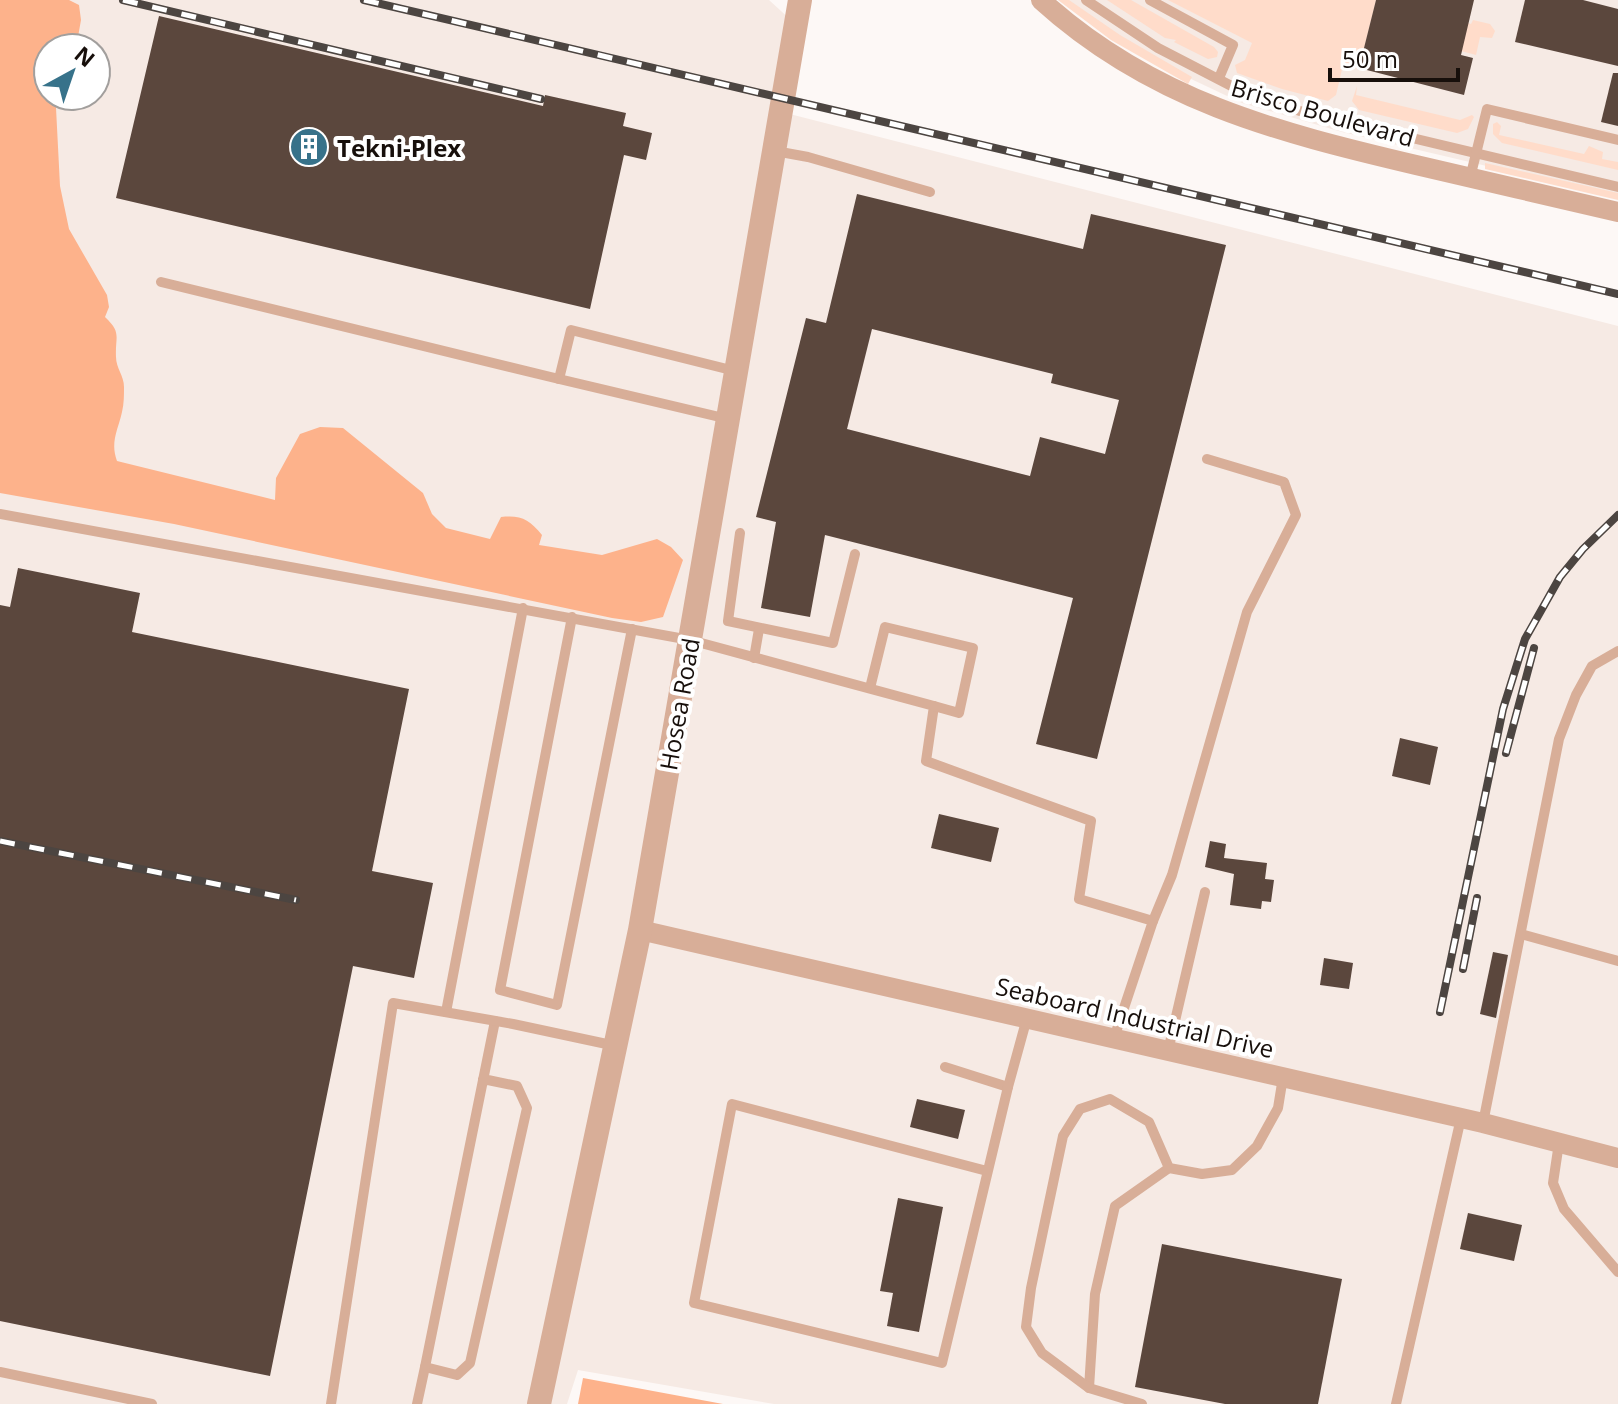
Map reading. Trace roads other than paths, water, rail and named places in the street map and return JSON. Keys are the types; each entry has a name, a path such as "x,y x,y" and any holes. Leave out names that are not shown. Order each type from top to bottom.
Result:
{"street":[{"name":"Hosea Road","path":"539,1404 640,930 800,0"},
{"name":"Brisco Boulevard","path":"1041,0 1105,50 1179,92 1221,111 1301,137 1618,212"},
{"name":"Seaboard Industrial Drive","path":"640,930 1483,1123 1618,1158"}],"lane":[{"path":"1086,0 1158,48 1245,93 1303,112 1618,187"},
{"path":"1150,0 1233,45 1219,78"},
{"path":"1470,178 1487,109 1618,140"},
{"path":"775,151 808,157 930,192"},
{"path":"161,282 728,419"},
{"path":"559,379 571,330 737,371"},
{"path":"1114,1038 1153,921 1172,875 1247,612 1296,515 1284,482 1207,459"},
{"path":"0,514 690,640 959,713 973,648 885,627 870,688"},
{"path":"740,533 728,621 833,643 855,554"},
{"path":"446,1012 523,608"},
{"path":"572,617 500,990 557,1005 632,629"},
{"path":"754,658 759,629"},
{"path":"1483,1123 1559,739 1576,695 1592,666 1618,651"},
{"path":"934,706 926,761 1091,821 1079,899 1153,921"},
{"path":"1168,1051 1205,892"},
{"path":"1521,934 1618,961"},
{"path":"331,1404 393,1003 616,1046"},
{"path":"987,1171 732,1104 694,1303 942,1363 1027,1018"},
{"path":"417,1404 495,1021"},
{"path":"945,1067 1008,1087"},
{"path":"1089,1388 1095,1294 1115,1206 1169,1168 1202,1174 1232,1170 1257,1146 1278,1108 1283,1077"},
{"path":"425,1367 457,1375 470,1363 527,1108 517,1086 483,1079"},
{"path":"1142,1404 1089,1388 1042,1353 1026,1327 1031,1288 1063,1136 1080,1109 1110,1099 1149,1122 1169,1168"},
{"path":"1396,1404 1461,1118"},
{"path":"1559,1143 1553,1183 1564,1209 1618,1272"},
{"path":"0,1372 152,1404"}],"railway":[{"path":"123,0 541,99"},
{"path":"364,0 1618,294"},
{"path":"1440,1012 1503,709 1525,639 1560,577 1618,515"},
{"path":"1506,753 1534,648"},
{"path":"0,841 296,900"},
{"path":"1463,969 1477,898"}],"place":[{"name":"Tekni-Plex","path":"309,147"}]}
